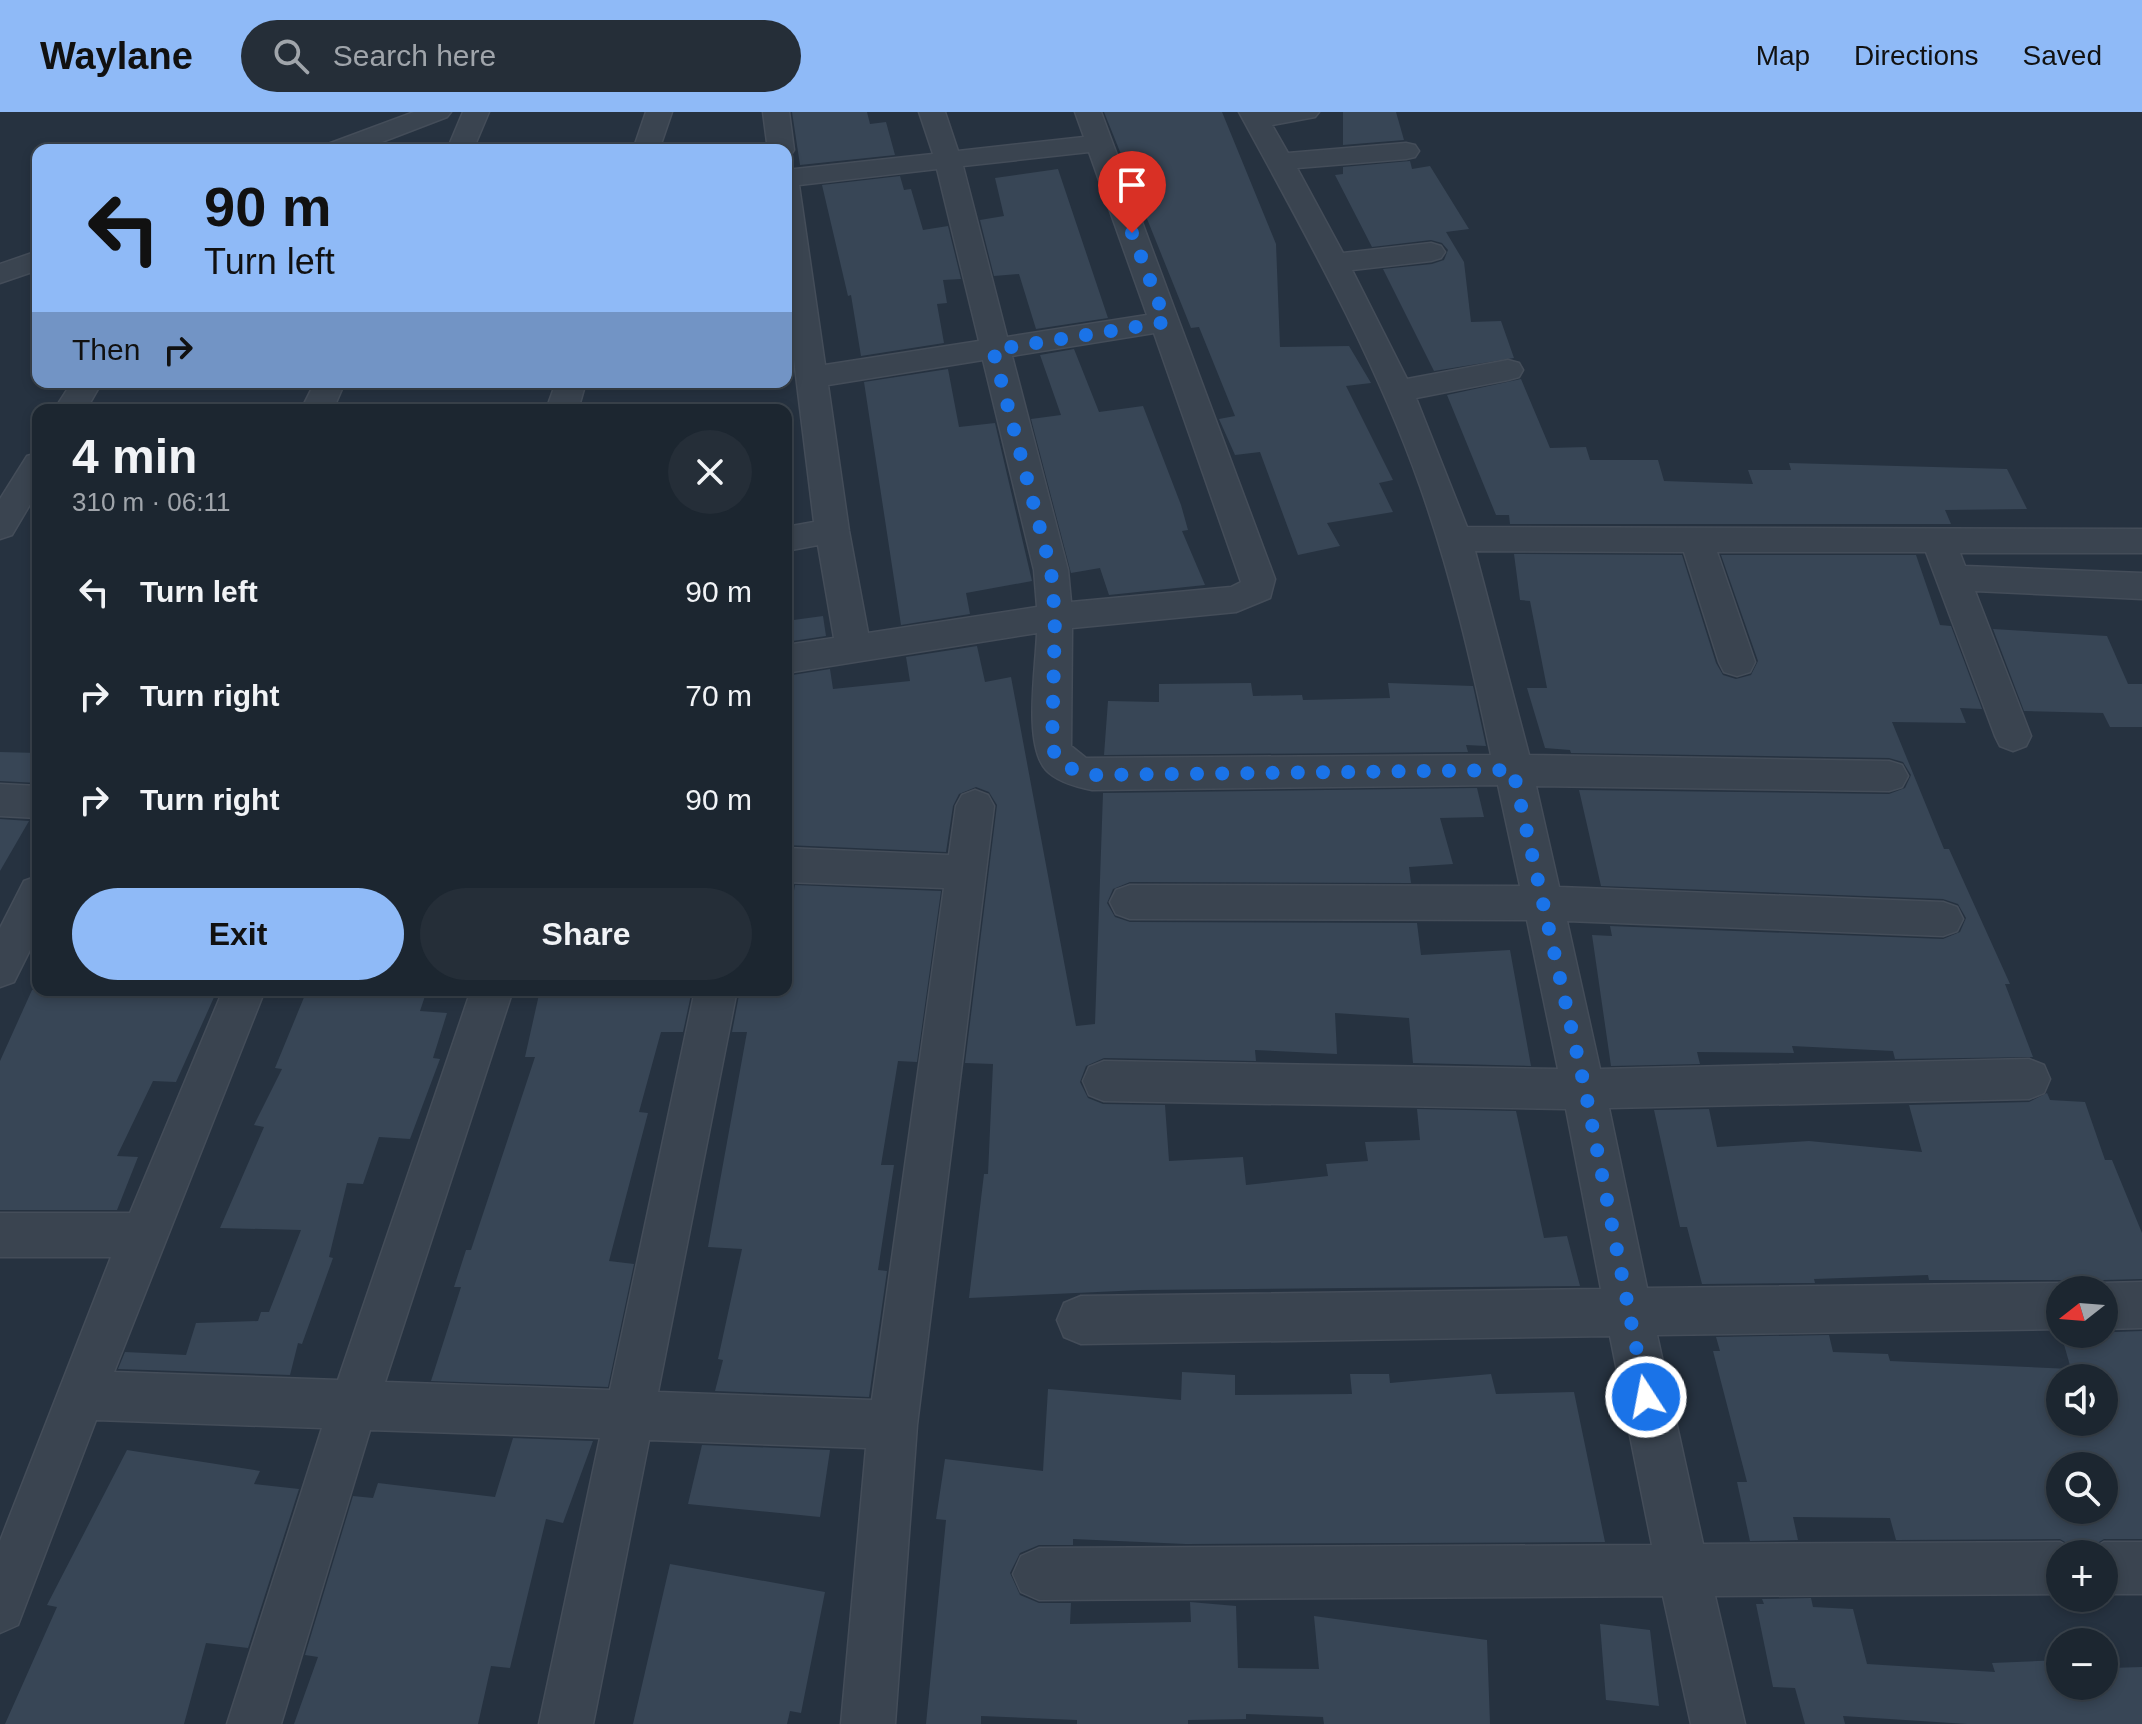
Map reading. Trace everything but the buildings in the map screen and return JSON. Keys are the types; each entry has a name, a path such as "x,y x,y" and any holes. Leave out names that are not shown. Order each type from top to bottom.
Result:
{"street":[{"path":"463,144 476,112"},
{"path":"648,144 659,112"},
{"path":"776,112 780,144"},
{"path":"932,112 948,160 993,350 1051,570 1055,617 1052,747 1062,764 1074,771 1092,775 1513,770 1889,776"},
{"path":"792,658 1055,617 1236,599 1258,589 1166,322 1088,112"},
{"path":"1306,112 1254,115 1335,263 1397,391 1455,539 1544,903 1585,1089 1681,1569 1718,1724"},
{"path":"353,144 432,114"},
{"path":"416,144 432,114"},
{"path":"792,177 1099,143"},
{"path":"1278,162 1406,151"},
{"path":"792,229 812,377 801,416 832,531 854,649"},
{"path":"1335,263 1431,252"},
{"path":"0,274 32,262"},
{"path":"812,377 1166,322"},
{"path":"1397,391 1508,370"},
{"path":"0,527 32,474"},
{"path":"792,538 832,531"},
{"path":"1455,539 2142,541"},
{"path":"1938,539 2013,736"},
{"path":"1697,541 1737,662"},
{"path":"1955,578 2142,586"},
{"path":"0,800 32,802"},
{"path":"868,1724 893,1425 975,806"},
{"path":"792,865 964,872"},
{"path":"1130,902 1544,903 1943,919"},
{"path":"0,969 32,905"},
{"path":"0,1607 143,1235 242,996"},
{"path":"254,1724 353,1407 490,996"},
{"path":"566,1724 715,996"},
{"path":"1104,1081 1585,1089 2029,1079"},
{"path":"0,1235 143,1235"},
{"path":"2118,1306 2142,1305"},
{"path":"1081,1320 2046,1306"},
{"path":"83,1395 893,1425"},
{"path":"1039,1574 2046,1568"},
{"path":"2118,1568 2142,1568"}],"route":[{"path":"1132,233 1166,322 993,350 1051,570 1055,617 1052,747 1055,756 1074,771 1092,775 1513,770 1585,1089 1646,1397"}]}
